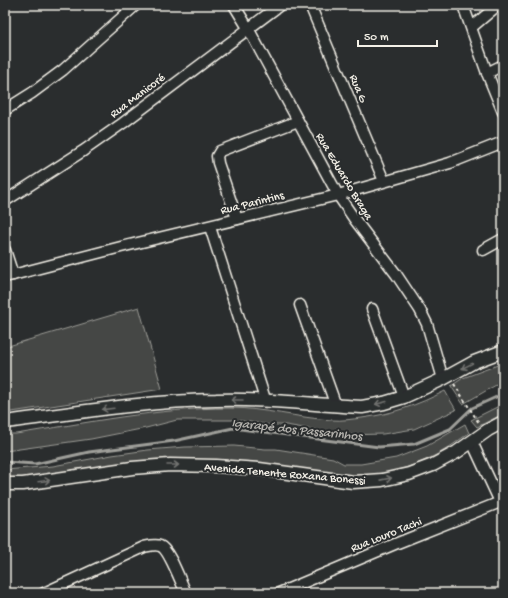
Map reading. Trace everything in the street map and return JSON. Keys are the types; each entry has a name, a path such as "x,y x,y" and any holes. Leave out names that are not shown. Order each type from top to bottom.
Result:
{"street":[{"path":"5,110 32,93 63,70 136,5"},
{"name":"Rua Eduardo Braga","path":"234,5 248,28 338,195 396,274 420,310 427,324 447,380"},
{"name":"Rua Manicoré","path":"5,201 83,151 123,123 280,5"},
{"name":"Rua G","path":"310,5 384,181"},
{"path":"463,5 487,73 503,112"},
{"path":"472,27 498,5"},
{"path":"487,73 503,66"},
{"path":"237,219 218,163 217,156 220,151 298,121"},
{"name":"Rua Parintins","path":"9,276 121,247 338,195 450,162 503,142"},
{"path":"210,226 265,400"},
{"path":"483,250 503,239"},
{"path":"5,250 9,276"},
{"path":"300,305 336,406"},
{"path":"372,309 404,397"},
{"path":"5,422 155,403 216,400 265,400 362,407 384,403 404,397 447,380 474,362 503,351"},
{"name":"Avenida Tenente Roxana Bonessi","path":"5,484 23,484 132,468 170,465 259,469 353,482 367,482 409,474 433,465 457,452 488,430 503,422"},
{"path":"472,442 502,502"},
{"name":"Rua Louro Tachi","path":"278,593 395,544 502,502"},
{"path":"44,593 144,547 159,545 168,553 186,593"}],"path":[{"path":"447,380 481,426"}],"shaded area":[{"path":"139,307 162,389 5,413 5,347"},
{"path":"503,363 503,381 463,404 451,386 463,378"},
{"path":"445,391 456,410 414,429 383,434 345,435 286,425 270,425 235,420 177,420 91,439 5,451 5,434 16,434 149,413 242,408 319,419 343,420 362,418 394,411 415,405"},
{"path":"503,404 503,414 477,427 471,420"},
{"path":"465,424 469,433 438,454 406,468 362,477 351,478 188,460 131,462 5,481 5,470 53,466 112,455 185,447 234,446 276,449 333,458 344,464 361,464 396,458 427,446"}],"waterway":[{"name":"Igarapé dos Passarinhos","path":"5,462 35,464 89,452 174,441 233,428 379,447 414,444 450,429 472,408 503,394"}]}
